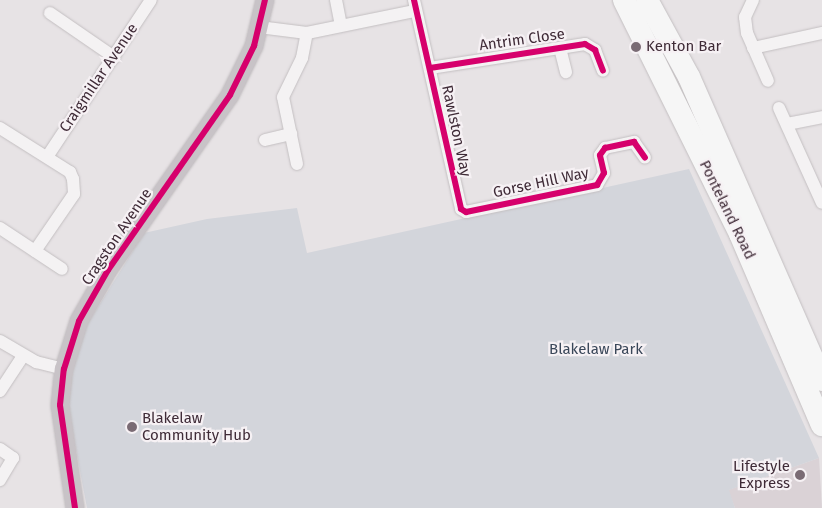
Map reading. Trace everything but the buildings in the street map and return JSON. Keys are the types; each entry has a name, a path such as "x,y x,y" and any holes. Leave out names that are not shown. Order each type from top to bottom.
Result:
{"highway":[{"name":"Ponteland Road","path":"624,0 740,234 822,425"},
{"name":"Ponteland Road","path":"647,0 689,77 818,362 822,380"}],"street":[{"name":"Craigmillar Avenue","path":"47,157 151,0"},
{"name":"Cragston Avenue","path":"75,508 62,436 64,369 87,306 230,95 259,27 265,0"},
{"path":"336,0 342,25"},
{"path":"753,0 745,17 753,48 768,81"},
{"path":"259,27 307,33 414,6"},
{"name":"Rawlston Way","path":"414,6 430,68 461,209"},
{"path":"50,13 114,57"},
{"path":"297,164 283,97 302,58 307,33"},
{"path":"753,48 822,33"},
{"name":"Antrim Close","path":"430,68 585,44 595,50 603,71"},
{"name":"Antrim Close","path":"560,48 566,72"},
{"path":"780,108 822,202"},
{"path":"787,124 822,117"},
{"path":"0,128 70,172 75,186 35,251"},
{"path":"265,140 291,134"},
{"name":"Gorse Hill Way","path":"461,209 466,212 597,185 604,174 600,155 605,148 634,142 645,158"},
{"path":"0,228 62,269"},
{"path":"0,341 23,356 64,369"},
{"path":"0,391 23,356"},
{"path":"0,449 13,458 0,480"}],"shaded area":[{"path":"819,458 822,508 735,508 728,490"}],"green space":[{"name":"Blakelaw Park","path":"689,169 819,458 729,490 735,508 87,508 69,413 69,380 83,331 144,233 207,219 297,208 307,253"}],"cycle path":[{"path":"75,508 60,405 64,369 79,321 108,270 230,95 254,46 265,0"},
{"path":"414,0 461,209 466,212 597,185 604,173 600,155 605,148 634,142 645,158"},
{"path":"430,68 585,44 595,50 603,71"}],"place":[{"name":"Kenton Bar","path":"636,47"},
{"name":"Blakelaw Community Hub","path":"132,427"},
{"name":"Lifestyle Express","path":"800,475"}]}
